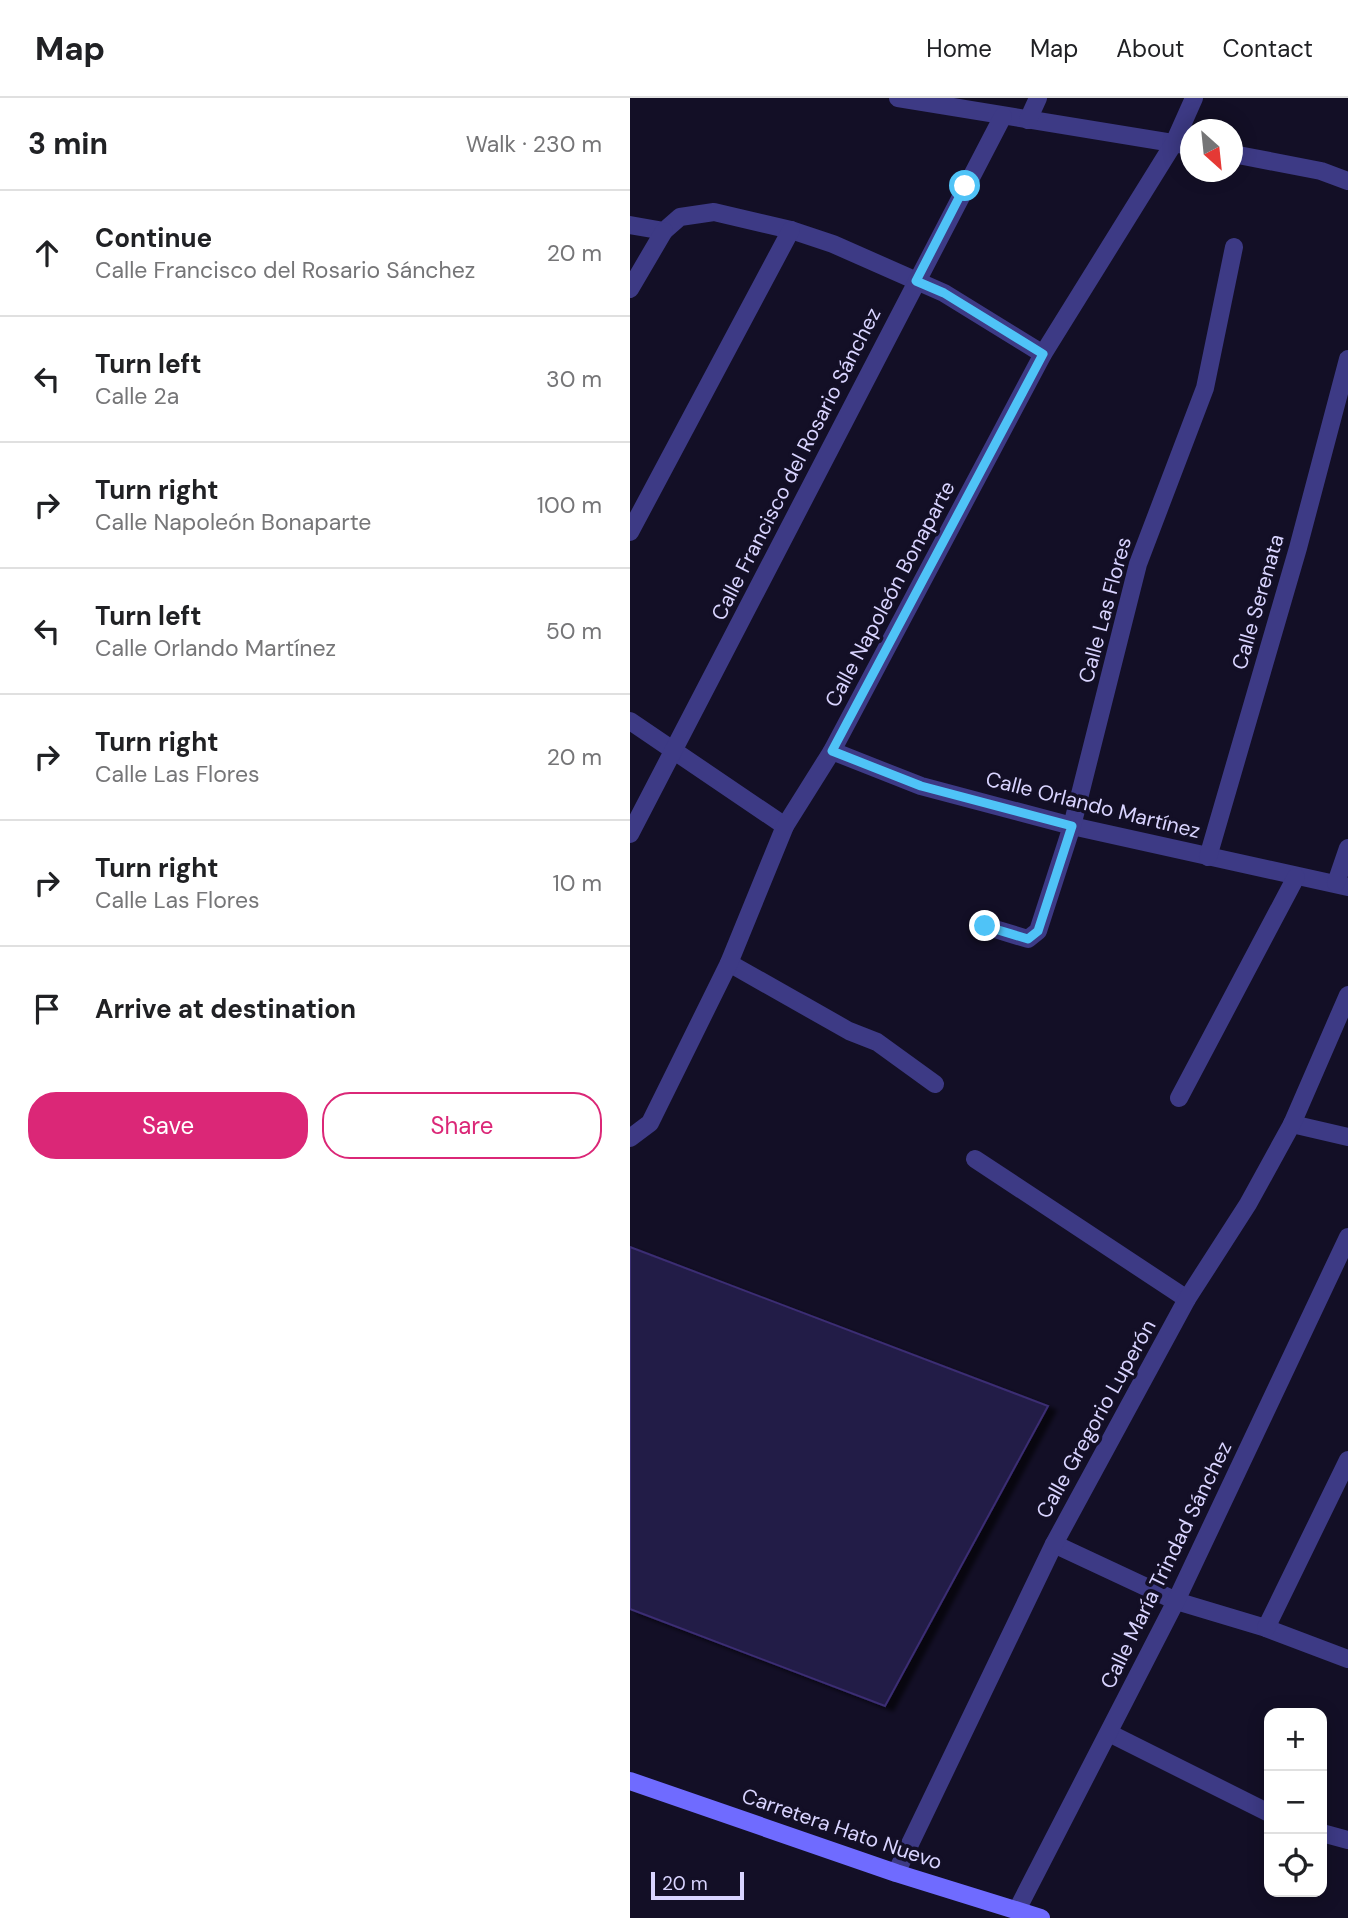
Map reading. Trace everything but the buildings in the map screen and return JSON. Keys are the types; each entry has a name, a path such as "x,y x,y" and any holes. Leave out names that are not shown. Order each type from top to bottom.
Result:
{"main road":[{"name":"Carretera Hato Nuevo","path":"630,1781 896,1873 1041,1918"}],"street":[{"path":"898,98 954,102 1003,116 1180,145"},
{"path":"1028,120 1038,98"},
{"name":"Calle Napoleón Bonaparte","path":"1189,119 1194,98"},
{"name":"Calle Francisco del Rosario Sánchez","path":"630,834 675,752 1003,116"},
{"name":"Calle Napoleón Bonaparte","path":"630,1138 650,1123 729,963 785,826 832,751 1043,354 1180,148"},
{"path":"1243,156 1321,171 1348,181"},
{"path":"630,289 664,231 680,217 713,212 790,230 833,244 944,293 1043,354"},
{"path":"630,225 664,231"},
{"path":"630,532 790,230"},
{"name":"Calle Las Flores","path":"985,926 1028,939 1038,931 1072,826 1138,564 1205,388 1234,247"},
{"name":"Calle Serenata","path":"1208,857 1298,548 1348,359"},
{"path":"630,721 785,826"},
{"name":"Calle Orlando Martínez","path":"832,751 921,786 1072,826 1342,885"},
{"path":"1342,885 1348,848"},
{"path":"1179,1098 1296,877"},
{"path":"729,963 849,1031 877,1042 935,1084"},
{"name":"Calle Gregorio Luperón","path":"896,1873 1054,1544 1187,1299 1248,1204 1292,1124 1348,995"},
{"path":"1292,1124 1348,1137"},
{"path":"975,1159 1187,1299"},
{"name":"Calle María Trindad Sánchez","path":"1017,1910 1176,1601 1348,1237"},
{"path":"1266,1628 1348,1460"},
{"path":"1054,1544 1176,1601 1266,1628 1348,1659"},
{"path":"1109,1733 1264,1810"},
{"path":"1326,1834 1348,1840"}],"route":[{"path":"965,186 916,281 944,293 1043,354 832,751 921,786 1072,826 1038,931 1028,939 985,926"}]}
